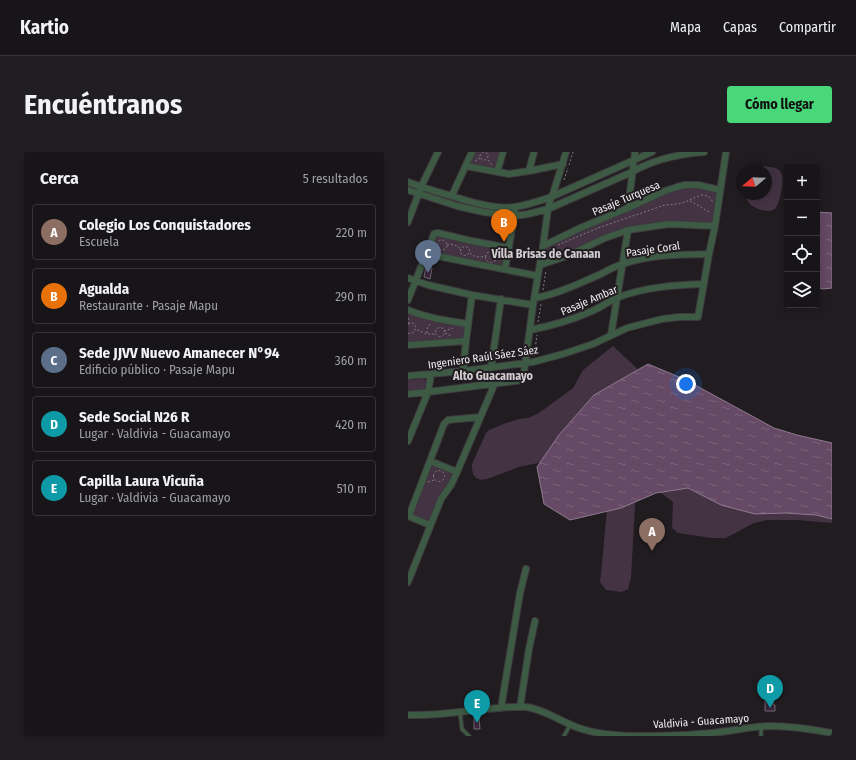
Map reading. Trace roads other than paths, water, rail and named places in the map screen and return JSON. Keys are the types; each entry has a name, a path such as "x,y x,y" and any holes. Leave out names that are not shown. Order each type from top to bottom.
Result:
{"street":[{"path":"408,222 421,187 438,152"},
{"path":"452,196 472,152"},
{"path":"497,172 504,152"},
{"path":"529,171 534,152"},
{"path":"408,394 523,380 548,209 567,152"},
{"path":"628,208 635,152"},
{"path":"408,182 468,201 504,208 515,207 534,203 551,197 652,152"},
{"path":"408,190 477,211 515,216 548,209 662,159 684,154 704,152"},
{"path":"704,284 715,226 725,152"},
{"path":"466,166 509,174 563,164"},
{"name":"Pasaje Turquesa","path":"543,246 665,191 685,185 698,185 720,190"},
{"path":"505,269 515,216 515,207"},
{"path":"540,265 567,256 605,238 628,230 669,224 715,226"},
{"path":"611,335 628,230"},
{"path":"408,300 434,234 438,233 509,248"},
{"path":"427,254 538,276"},
{"name":"Pasaje Coral","path":"535,298 552,294 623,264 648,258 709,254"},
{"path":"408,278 428,285 472,295 533,305"},
{"name":"Pasaje Ambar","path":"530,330 563,322 605,305 617,297 643,290 704,284"},
{"name":"Ingeniero Raúl Sáez Sáez","path":"408,376 432,375 533,362 594,344 627,328 662,319 698,317 704,284"},
{"path":"463,371 472,295"},
{"path":"491,368 501,299"},
{"path":"408,310 416,314 468,324"},
{"path":"408,345 466,341"},
{"path":"408,441 428,392 432,375"},
{"path":"408,582 441,499 457,472 495,383"},
{"path":"430,525 408,516 444,424 448,420 480,417"},
{"path":"430,460 457,472"},
{"path":"501,708 520,593 526,569"},
{"path":"520,707 535,621"},
{"name":"Valdivia - Guacamayo","path":"408,715 436,715 520,707 532,708 570,725 588,731 602,733 649,736 692,735 761,727 788,726 832,733"}],"lane":[{"path":"460,712 462,730 469,736"},
{"path":"564,736 570,725"},
{"path":"761,727 761,736"}],"water":[{"path":"820,212 832,213 832,288 820,288"},
{"path":"648,364 684,379 774,428 832,443 832,519 816,515 785,513 755,514 721,505 688,488 656,493 621,508 570,520 544,504 537,467 559,435 594,395"}],"place":[{"name":"Agualda","path":"504,242"},
{"name":"Sede JJVV Nuevo Amanecer N°94","path":"428,273"},
{"name":"Colegio Los Conquistadores","path":"652,551"},
{"name":"Sede Social N26 R","path":"770,708"},
{"name":"Capilla Laura Vicuña","path":"477,723"}],"district":[{"name":"Villa Brisas de Canaan","path":"546,254"},
{"name":"Alto Guacamayo","path":"493,376"}]}
